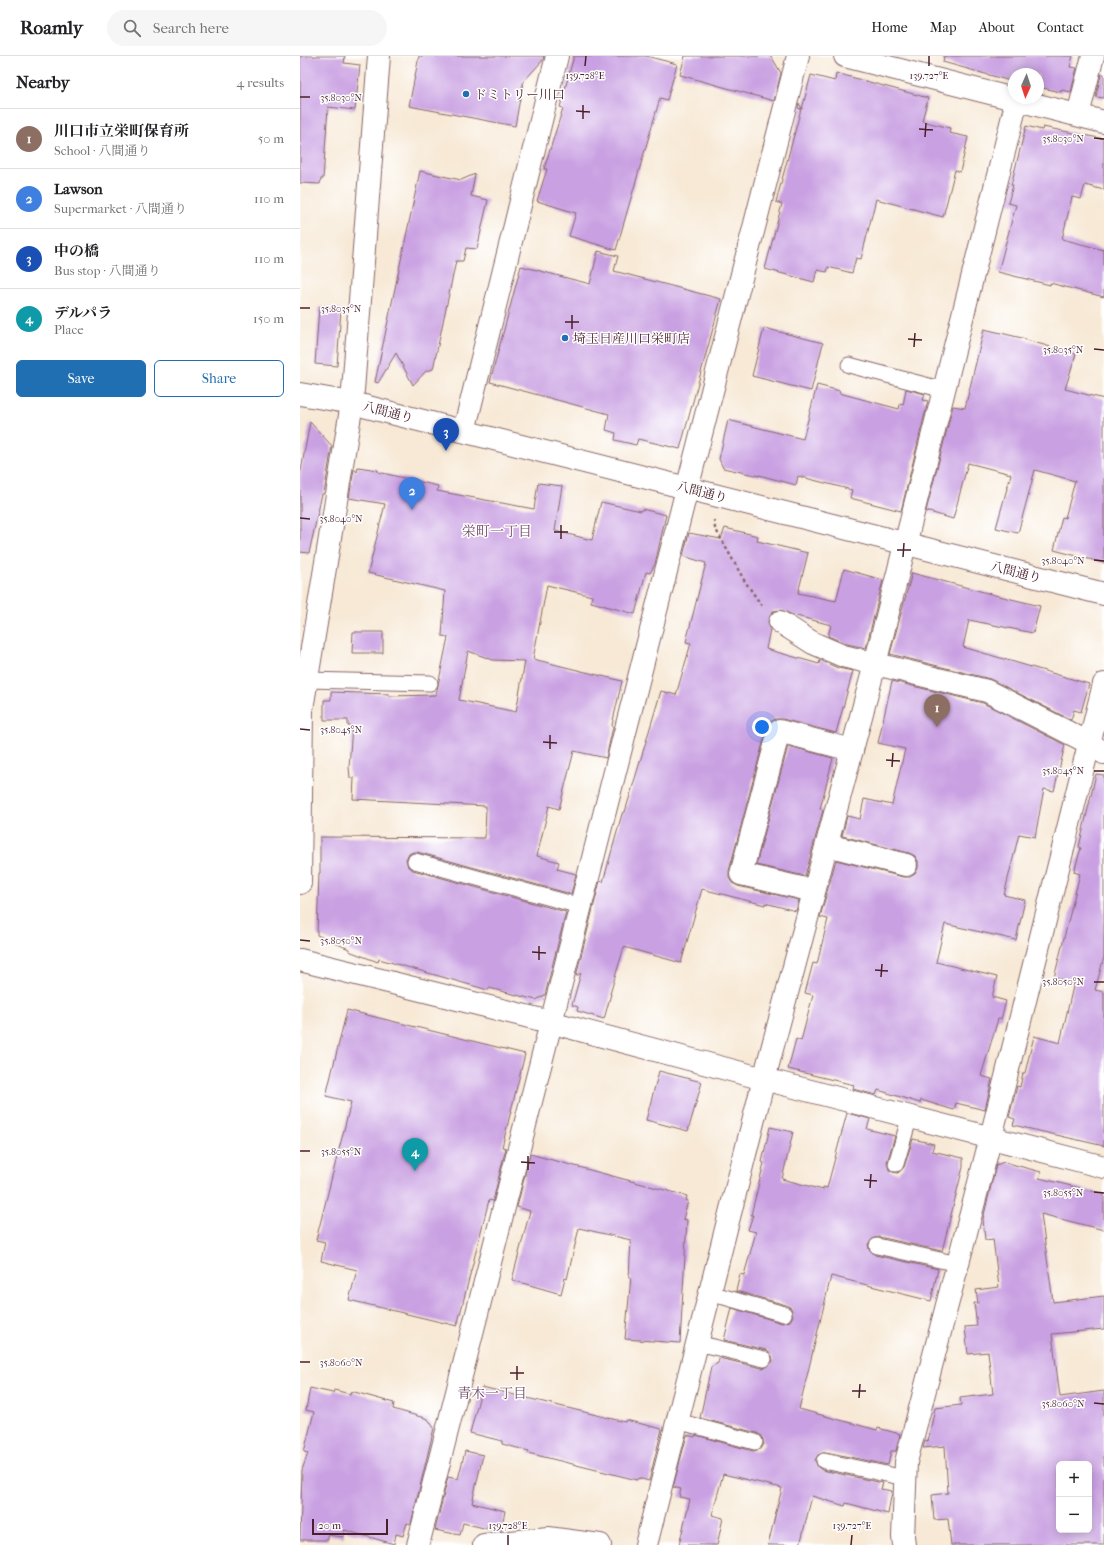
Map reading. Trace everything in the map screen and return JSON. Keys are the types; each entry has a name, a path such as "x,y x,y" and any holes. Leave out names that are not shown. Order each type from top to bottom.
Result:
{"street":[{"path":"300,883 302,709 352,403 379,56"},
{"path":"464,431 557,56"},
{"path":"418,1545 550,1022 798,56"},
{"path":"845,56 1008,98"},
{"path":"1078,115 1093,56"},
{"path":"646,1545 764,1079 875,664 1016,104"},
{"path":"1033,104 1104,122"},
{"name":"八間通り","path":"300,394 352,403 1104,594"},
{"path":"780,622 813,643 843,656 988,692 1097,748"},
{"path":"904,1545 906,1462 991,1137 1097,748 1104,684"},
{"path":"814,891 741,874 777,738 779,731 852,750"},
{"path":"827,845 906,865"},
{"path":"300,960 550,1022 1104,1167"},
{"path":"484,1545 548,1538 600,1545"}],"lane":[{"path":"849,365 944,390"},
{"path":"307,680 430,683"},
{"path":"415,861 580,906"},
{"path":"896,1164 910,1116"},
{"path":"877,1246 958,1264"},
{"path":"710,1293 784,1314"},
{"path":"697,1343 764,1359"},
{"path":"677,1421 755,1442"},
{"path":"824,1461 905,1478"}],"path":[{"path":"709,494 715,528 744,580 760,603 780,622"}],"building":[{"path":"300,56 345,56 344,63 360,65 355,110 328,107 323,179 321,179 320,184 300,183"},
{"name":"ドミトリー川口","path":"419,56 544,56 543,60 523,82 515,126 409,106"},
{"path":"574,56 646,56 677,64 667,100 660,98 616,250 569,236 576,213 537,201 547,169 544,169 563,108 560,107"},
{"path":"685,56 771,56 781,73 774,101 680,75"},
{"path":"944,56 1073,56 1070,67 1077,68 1071,92 1062,90 1061,92 1044,88 1044,68 1008,68 1008,80 943,62"},
{"path":"836,73 928,98 922,121 950,128 949,133 968,137 960,172 955,170 943,217 876,199 861,259 856,258 852,273 828,267 827,272 817,270 814,282 765,269 782,204 776,202 801,109 798,108 799,103 802,109 811,75 835,81"},
{"path":"1101,74 1104,74 1104,98 1096,97"},
{"path":"1026,126 1042,130 1043,127 1104,139 1104,190 1085,185 1081,199 1072,197 1062,239 1104,250 1104,297 1050,283 1050,285 998,272 1016,205 1008,203"},
{"path":"420,171 461,180 475,174 471,196 488,200 477,249 466,248 463,261 456,261 433,369 426,371 413,385 396,353 378,383 375,382"},
{"path":"598,251 618,256 614,271 721,299 680,449 638,439 636,445 615,440 616,433 606,430 609,414 490,382 521,266 590,284"},
{"path":"319,307 341,309 337,366 315,364"},
{"path":"764,328 823,343 811,391 752,376"},
{"path":"984,329 1026,339 1076,354 1065,389 1104,399 1104,563 1054,550 1062,517 1065,518 1075,481 1035,470 1018,533 996,528 1011,474 968,463 953,519 926,511 953,406 965,408"},
{"path":"817,385 840,391 839,393 899,409 900,404 903,405 906,389 925,394 923,400 928,401 901,511 850,498 852,490 798,476 796,485 759,475 723,468 719,459 728,420 803,439"},
{"path":"310,422 332,446 324,494 322,494 309,553 300,552 300,476"},
{"path":"358,467 378,470 378,472 438,486 437,491 534,509 538,483 562,486 555,531 592,540 601,502 666,515 655,564 650,573 646,572 635,614 591,602 592,596 547,585 533,659 622,681 606,758 574,751 559,809 549,806 537,856 559,862 557,869 576,874 571,894 417,852 409,854 406,859 408,867 413,870 566,912 545,995 536,1000 489,988 488,990 379,959 378,962 349,951 349,949 317,935 320,837 485,838 486,806 353,799 354,778 350,778 349,767 352,726 348,726 348,720 324,720 324,700 331,700 331,692 389,694 389,696 436,695 448,637 442,636 445,591 368,573 385,504 349,498 354,469 357,472","holes":["468,651 493,660 525,661 516,712 459,700"]},
{"path":"725,528 758,536 757,541 808,553 798,593 836,601 844,569 883,580 866,648 847,644 828,636 831,625 793,615 781,610 773,611 768,621 770,629 766,649 819,664 820,660 838,668 853,671 836,733 782,719 775,719 770,722 767,728 729,871 729,878 732,883 738,886 799,900 796,911 765,903 765,905 702,889 681,963 624,947 604,1019 577,1011 578,1007 572,1005 581,973 576,976 600,881 603,882 622,814 625,812 661,691 676,695 691,643 686,642 706,563 683,556 689,533 721,539"},
{"path":"912,573 1040,606 1033,633 969,620 963,647 1089,684 1081,712 1074,710 1071,720 990,679 890,654"},
{"path":"353,632 383,632 383,653 352,653"},
{"path":"892,681 983,703 1065,745 1054,791 1044,789 1035,837 1019,834 1004,895 1025,900 1016,940 945,924 936,962 997,977 992,997 1006,1001 1001,1019 998,1019 981,1076 992,1079 985,1110 956,1103 954,1110 921,1100 920,1103 878,1090 876,1095 853,1089 854,1085 788,1069 796,1039 801,1041 813,995 805,993 813,963 817,964 828,919 820,917 836,860 903,877 910,877 915,874 918,868 918,861 915,856 909,853 842,836 847,816 860,819 864,799 892,805 905,749 878,743"},
{"path":"788,746 833,758 820,809 823,810 805,876 756,865"},
{"path":"1096,774 1104,775 1104,957 1095,990 1104,992 1104,1146 1013,1125 1015,1119 1009,1117 1017,1086 1020,1087 1023,1073 1025,1073 1034,1036 1060,1043 1074,982 1054,978 1080,874 1074,872 1081,848 1079,847"},
{"path":"347,1010 525,1054 502,1147 506,1148 493,1201 489,1200 457,1326 349,1300 357,1270 321,1261 325,1242 316,1240 351,1102 326,1096"},
{"path":"659,1071 702,1082 688,1131 646,1120"},
{"path":"847,1113 870,1119 867,1129 895,1136 887,1162 889,1170 893,1172 898,1173 904,1167 913,1139 934,1144 932,1151 963,1158 963,1167 942,1251 879,1237 874,1238 868,1244 869,1249 875,1255 938,1269 931,1301 831,1276 799,1409 877,1430 878,1428 900,1434 896,1451 891,1451 888,1465 826,1452 818,1455 815,1460 818,1467 822,1470 883,1483 881,1489 892,1491 888,1514 846,1503 845,1506 812,1496 800,1545 768,1545 782,1488 723,1474 712,1515 723,1518 717,1545 679,1545 690,1499 679,1497 681,1489 673,1487 687,1435 695,1437 696,1435 753,1451 761,1449 764,1444 762,1436 757,1433 700,1418 711,1367 718,1363 719,1358 762,1368 767,1367 773,1361 772,1356 766,1350 724,1340 732,1308 782,1323 790,1321 793,1316 791,1308 786,1305 736,1291 740,1274 744,1275 756,1232 748,1230 753,1215 751,1215 764,1163 762,1162 770,1127 793,1132 782,1179 823,1190 823,1187 827,1188"},
{"path":"530,1154 687,1196 686,1200 688,1201 683,1219 687,1220 680,1343 625,1339 631,1277 629,1277 631,1240 579,1228 567,1279 565,1278 561,1294 512,1280 530,1211 517,1207"},
{"path":"1004,1162 1041,1172 1039,1178 1104,1194 1104,1230 1041,1214 1053,1302 1104,1296 1104,1329 1052,1334 1060,1397 1104,1391 1104,1545 951,1545 948,1519 934,1520 932,1495 948,1493 945,1446 923,1448 925,1440 928,1441 935,1408 961,1405 960,1398 993,1394 988,1352 968,1354 965,1327 977,1326 974,1303 978,1303 976,1290 999,1287 993,1239 985,1240 983,1219 996,1165"},
{"path":"482,1387 625,1422 626,1420 662,1429 649,1481 638,1478 637,1480 528,1453 529,1451 502,1444 502,1441 470,1433"},
{"path":"310,1388 333,1393 334,1390 350,1394 351,1391 394,1403 393,1409 428,1419 434,1428 411,1524 407,1523 403,1536 396,1534 394,1544 344,1530 344,1537 328,1535 328,1540 300,1540 302,1470 308,1453 304,1452 314,1412 306,1410"},
{"path":"465,1451 483,1455 472,1503 505,1511 501,1531 463,1523 460,1535 435,1530 448,1477 458,1479"}],"place":[{"name":"ドミトリー川口","path":"466,94"},
{"name":"埼玉日産川口栄町店","path":"565,338"},
{"name":"中の橋","path":"446,451"},
{"name":"Lawson","path":"412,510"},
{"name":"川口市立栄町保育所","path":"937,727"},
{"name":"デルパラ","path":"415,1171"}],"district":[{"name":"栄町一丁目","path":"497,531"},
{"name":"青木一丁目","path":"492,1393"}]}
